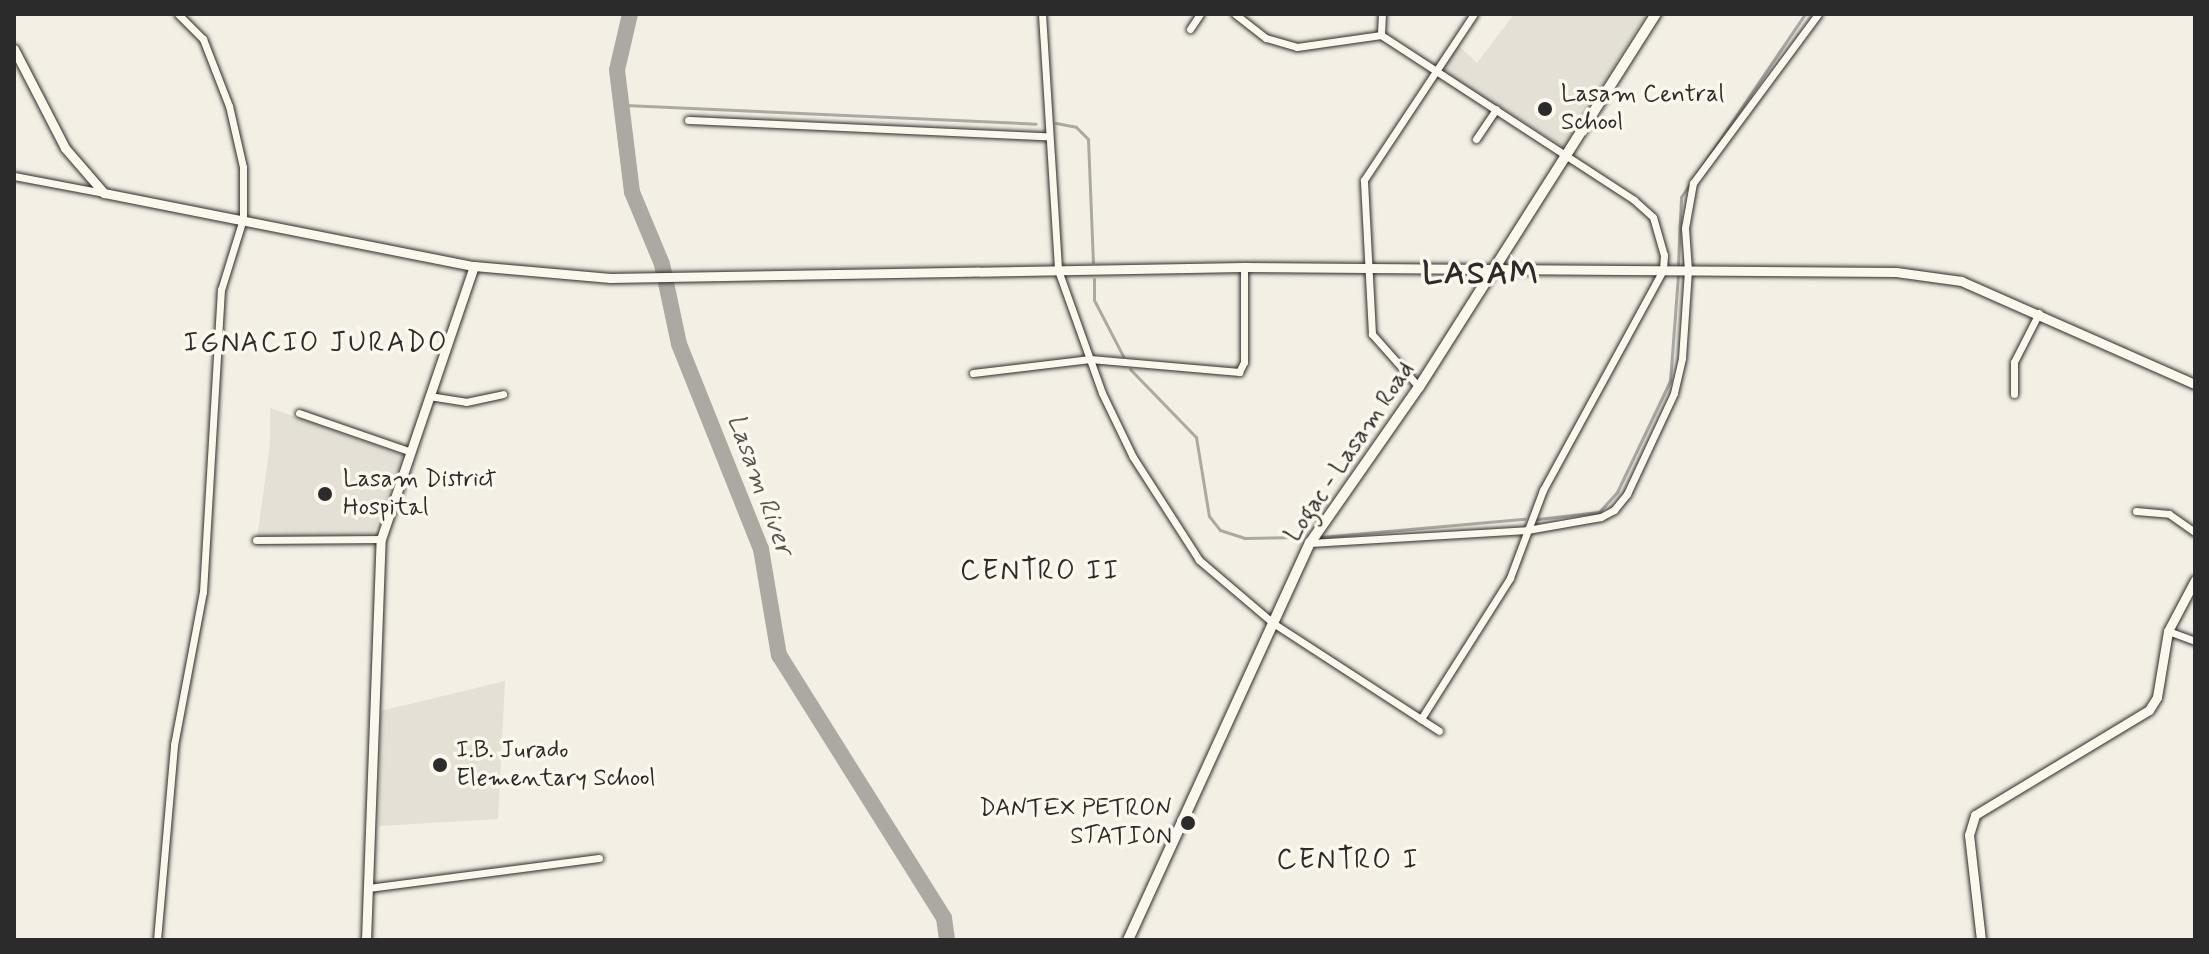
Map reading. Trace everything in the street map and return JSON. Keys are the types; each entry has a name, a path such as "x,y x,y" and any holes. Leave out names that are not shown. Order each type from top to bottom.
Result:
{"main road":[{"name":"Logac - Lasam Road","path":"1128,940 1310,543 1419,387 1656,14"}],"street":[{"path":"157,940 174,745 203,592 221,290 243,219 243,167 229,106 203,39 178,14"},
{"path":"1042,14 1047,136 1058,270 1090,359 1162,508 1199,560 1273,623 1439,731"},
{"path":"1190,29 1200,14"},
{"path":"1235,14 1266,38 1297,47 1381,35 1568,155 1653,217 1661,234 1663,270 1543,490 1510,578 1421,719"},
{"path":"1381,35 1382,14"},
{"path":"1419,387 1372,334 1365,267 1364,180 1474,14"},
{"path":"1310,543 1527,530 1601,517 1627,494 1674,393 1688,270 1685,228 1693,183 1818,14"},
{"path":"14,49 65,148 104,193"},
{"path":"1476,139 1496,109"},
{"path":"688,120 1047,136"},
{"path":"14,176 474,266 610,278 1244,267 1932,274 2039,313 2195,384"},
{"path":"366,940 381,539 474,266"},
{"path":"973,373 1090,359 1239,372 1244,362 1244,267"},
{"path":"2014,394 2014,362 2039,313"},
{"path":"429,396 466,402 503,394"},
{"path":"299,413 409,451"},
{"path":"2136,511 2169,514 2195,532"},
{"path":"256,540 381,539"},
{"path":"1981,940 1969,835 1975,815 2149,710 2157,697 2168,631 2195,580"},
{"path":"2168,631 2195,641"},
{"path":"368,888 599,858"}],"shaded area":[{"name":"Lasam Central School","path":"1514,14 1646,14 1564,147 1441,72 1457,44 1477,63"},
{"name":"Lasam District Hospital","path":"270,408 403,455 373,534 257,538 270,444"},
{"name":"I.B. Jurado Elementary School","path":"505,681 498,819 379,826 381,711"}],"waterway":[{"name":"Lasam River","path":"630,14 617,70 632,192 662,264 679,344 761,549 779,655 944,918 947,940"},
{"path":"1678,264 1681,197 1805,14"},
{"path":"625,105 1036,124"},
{"path":"1056,123 1076,127 1088,139 1093,262"},
{"path":"1537,519 1599,512 1617,492 1670,381 1678,275"},
{"path":"1094,279 1094,300 1123,356"},
{"path":"1130,369 1196,437 1209,516 1220,530 1245,538 1302,537"},
{"path":"1321,537 1524,519"}],"place":[{"name":"Lasam Central School","path":"1545,109"},
{"name":"Lasam District Hospital","path":"325,494"},
{"name":"I.B. Jurado Elementary School","path":"440,765"},
{"name":"DANTEX PETRON STATION","path":"1188,823"}],"district":[{"name":"LASAM","path":"1481,274"},
{"name":"IGNACIO JURADO","path":"316,344"},
{"name":"CENTRO II","path":"1040,572"},
{"name":"CENTRO I","path":"1348,861"}]}
